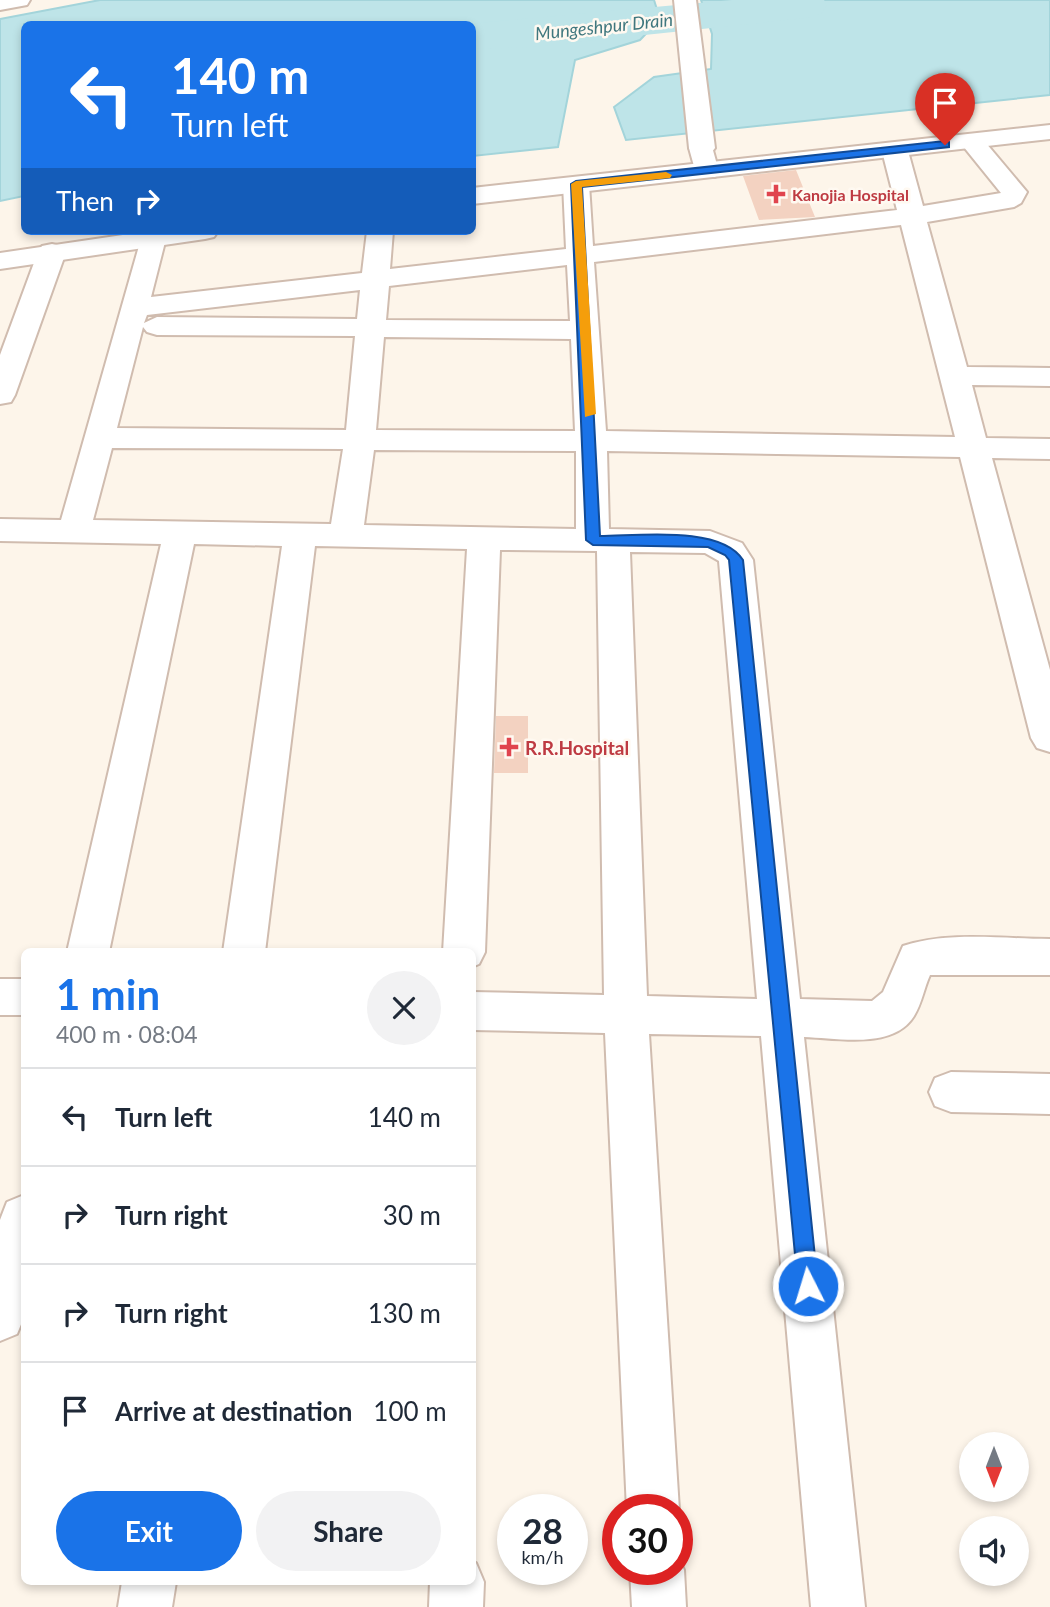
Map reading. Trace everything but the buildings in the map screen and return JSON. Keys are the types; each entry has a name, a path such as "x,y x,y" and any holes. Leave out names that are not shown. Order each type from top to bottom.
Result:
{"street":[{"path":"0,3 19,0"},
{"path":"685,0 704,160"},
{"path":"476,196 576,184 704,160 895,151 1050,132"},
{"path":"132,317 377,279 913,216 1005,201 1012,197 1014,192 1010,186 971,141"},
{"path":"895,151 974,447 1041,668 1050,738"},
{"path":"576,184 591,441 603,540 652,1494"},
{"path":"0,261 175,235"},
{"path":"346,536 360,440 380,235"},
{"path":"74,532 153,238"},
{"path":"0,395 52,252"},
{"path":"132,317 372,328 585,330"},
{"path":"955,376 1050,377"},
{"path":"99,438 591,441 1050,449"},
{"path":"0,530 710,542 730,551 736,560 783,1018 838,1607"},
{"path":"89,948 180,533"},
{"path":"245,948 300,535"},
{"path":"464,948 484,538"},
{"path":"476,1011 877,1020 894,1013 903,1001 909,970 918,959 939,956 1050,957"},
{"path":"0,998 21,998"},
{"path":"951,1092 1050,1094"},
{"path":"0,1317 21,1230"},
{"path":"145,1607 149,1585"},
{"path":"456,1607 457,1585"},
{"path":"658,1585 659,1607"}],"water":[{"path":"100,0 654,0 660,19 640,40 575,60 558,147 476,156 476,21 21,21 21,197 0,201 0,19"},
{"path":"701,0 1050,0 1050,95 626,140 614,107 654,77 711,69 712,34"}],"waterway":[{"name":"Mungeshpur Drain","path":"476,36 530,34 806,5"}],"slow traffic":[{"path":"589,414 576,184 666,175"}],"place":[{"name":"Kanojia Hospital","path":"776,194"},
{"name":"R.R.Hospital","path":"509,747"}],"route":[{"path":"808,1286 736,560 730,551 710,542 593,540 591,441 576,184 945,145"}]}
